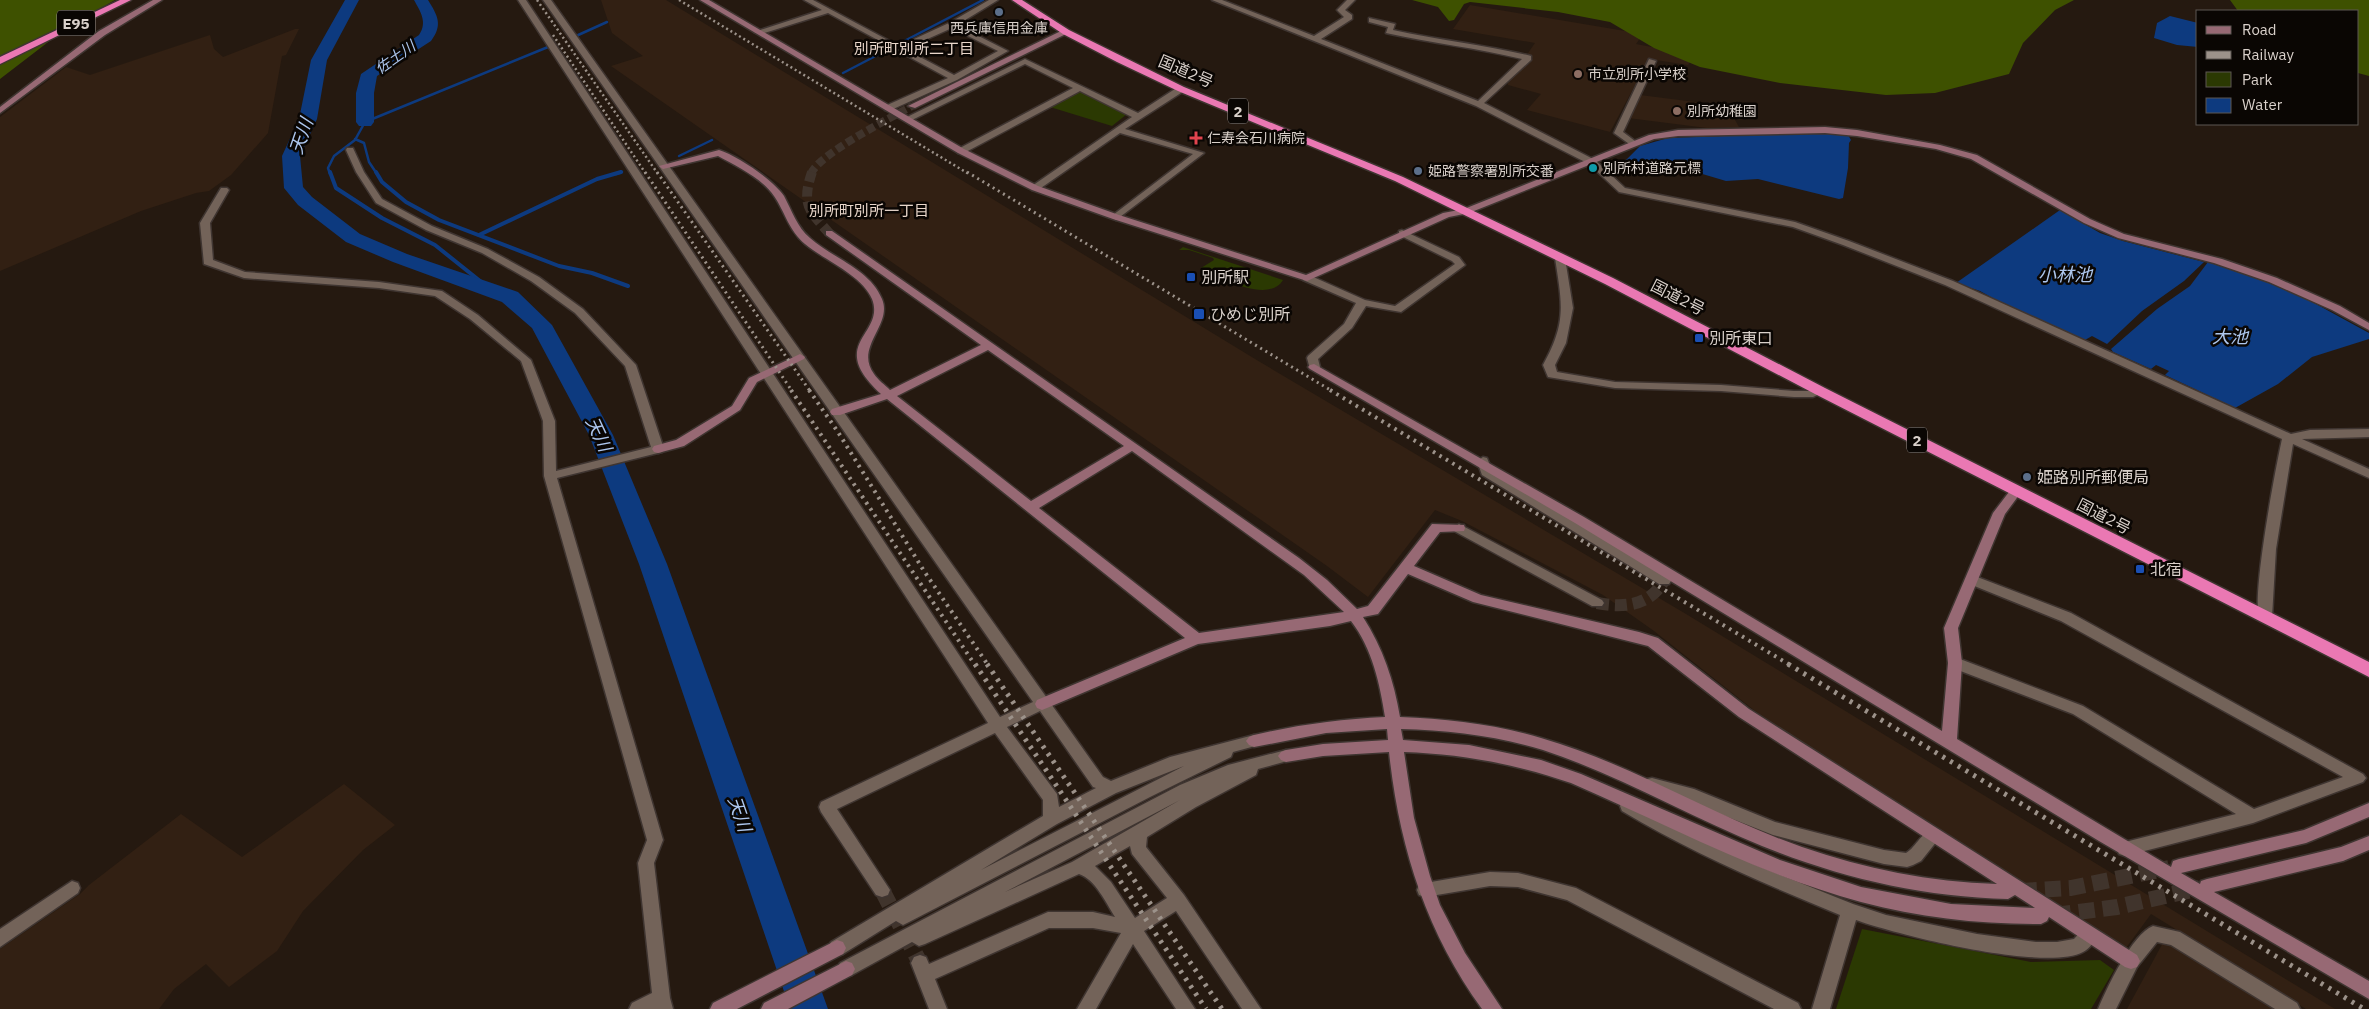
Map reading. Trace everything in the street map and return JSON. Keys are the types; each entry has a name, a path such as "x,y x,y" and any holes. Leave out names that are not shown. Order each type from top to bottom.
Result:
{"highway":[{"name":"E95","path":"0,54 114,0"},
{"name":"E95","path":"0,61 127,0"},
{"name":"国道2号","path":"1016,0 1066,32 1181,89 1379,170 1466,211 2369,670"}],"street":[{"path":"0,111 102,33 158,0"},
{"path":"522,0 998,726 1051,799 1051,819"},
{"path":"547,0 800,357 836,412 1042,704 1098,782 1111,788"},
{"path":"704,0 888,108 909,118 961,151 1035,188 1116,217 1307,278 1362,302 1396,310 1460,265 1456,258 1402,233"},
{"path":"808,0 954,78"},
{"path":"897,47 952,25 994,0"},
{"path":"1216,0 1317,38 1479,104 1592,162 1622,190 1795,225 1949,283 2369,474"},
{"path":"1317,38 1349,17 1341,10 1351,0"},
{"path":"758,32 828,11"},
{"path":"1372,20 1392,26 1389,31 1429,40 1486,48 1528,58 1479,104"},
{"path":"888,108 954,78 1004,51 952,25"},
{"path":"912,106 1066,32"},
{"path":"909,118 1025,61 1139,117"},
{"path":"1632,143 1618,133 1652,61"},
{"path":"961,151 1079,88"},
{"path":"1035,188 1181,89"},
{"path":"1116,217 1200,153 1118,130"},
{"path":"1307,278 1402,233 1446,215 1466,211 1592,162 1632,143 1652,137 1678,134 1824,130 1857,133 1937,147 1974,157 2087,221 2121,236 2218,262 2273,280 2336,308 2369,327"},
{"path":"350,150 360,172 379,201 429,228 485,251 535,279 579,311 630,365 658,449"},
{"path":"663,166 719,152 778,193 790,220 805,239 867,284 879,302 877,318 866,339 861,358 867,373 889,395 1196,639"},
{"path":"224,190 205,223 208,262 244,275 379,285 438,294 474,316 526,360 549,421 557,475 655,840 646,863 663,1004 638,1009"},
{"path":"830,233 1301,566 1342,600 1375,650 1387,690 1408,824 1425,890 1459,960 1493,1009"},
{"path":"1560,258 1568,308 1561,343 1549,365 1552,375 1615,385 1721,388 1794,394 1813,394 1820,391"},
{"path":"1362,302 1351,322 1312,358 1314,367 1482,461 1949,741 2125,849 2369,991"},
{"path":"836,412 889,395 989,346"},
{"path":"557,475 680,443 736,408 754,380 766,372 800,357"},
{"path":"2288,438 2310,434 2369,433"},
{"path":"2265,617 2265,570 2269,555 2272,517 2288,438"},
{"path":"1031,507 1132,446"},
{"path":"1482,461 1486,472 1664,581"},
{"path":"1949,741 1955,663 1951,628 1999,513 2016,491"},
{"path":"882,890 828,807 1042,704 1196,639 1354,616 1373,610 1437,527 1459,528 1597,603"},
{"path":"1407,568 1478,599 1639,637 1653,642 1744,713 1932,836 2131,961"},
{"path":"1972,580 2066,617 2358,778 2253,816 2125,849"},
{"path":"1955,663 2078,710 2253,816"},
{"path":"837,948 1051,819 1111,788 1170,763 1308,729 1393,722 1444,725 1510,735 1570,753 1635,780 1772,843 1840,867 1926,886 2008,892"},
{"path":"719,1009 837,948 967,886 1178,774 1254,741"},
{"path":"770,1009 979,897 1185,790 1228,771 1286,756 1339,748 1396,745 1498,754 1550,768 1768,862 1837,888 1876,899 1944,912 2008,917 2042,916"},
{"path":"846,969 1078,867 1220,786 1286,756"},
{"path":"1635,780 1688,794 1773,828 1884,858 1907,860 1915,856 1932,836"},
{"path":"1600,788 1673,833 1747,868 1850,911 1886,923 2009,948 2057,950 2079,946 2089,934"},
{"path":"2179,866 2306,836 2369,810"},
{"path":"1139,833 1138,849 1178,900 1252,1009"},
{"path":"2207,886 2343,854 2369,843"},
{"path":"1078,867 1089,870 1105,887 1186,1009"},
{"path":"1425,890 1490,879 1518,880 1570,893 1792,1009"},
{"path":"0,939 72,888"},
{"path":"1086,1009 1133,928 1178,900"},
{"path":"1821,1009 1850,911"},
{"path":"938,1009 923,969 1048,920 1093,920 1133,928"},
{"path":"2107,1009 2131,961 2153,934 2174,938 2291,1009"}],"shaded area":[{"path":"601,0 666,0 1260,362 1686,614 2335,1009 2306,1009 2151,914 2126,948 1794,738 1755,711 1654,631 1603,595 1462,521 1435,510 1368,597 1327,566 611,66 643,56 612,33"},
{"name":"市立別所小学校","path":"1470,5 1643,34 1636,44 1694,55 1688,65 1649,59 1610,132 1527,110 1541,94 1508,85 1508,82 1533,58 1526,56 1535,43 1453,29"},
{"path":"299,29 286,55 282,56 268,133 231,175 209,191 196,193 141,211 0,271 0,117 66,67 90,75 210,35 214,49 223,57"},
{"name":"別所幼稚園","path":"1640,95 1719,105 1724,113 1731,113 1739,127 1707,128 1628,118"},
{"path":"344,784 395,825 363,850 303,911 277,951 229,987 206,964 174,989 159,1009 0,1009 0,949 80,894 181,814 242,857"},
{"path":"2165,939 2278,1009 2127,1009"}],"green space":[{"path":"0,0 115,0 69,26 0,79"},
{"path":"1412,0 2074,0 2055,10 2023,43 2009,74 1935,93 1886,95 1780,83 1700,67 1654,48 1610,22 1558,12 1470,2 1464,4 1454,20 1449,21 1438,7"},
{"path":"2230,0 2369,0 2369,76 2359,73 2359,10 2237,10"},
{"path":"1075,92 1082,92 1127,114 1112,126 1050,107"},
{"path":"1183,247 1283,280 1276,287 1267,290 1231,283 1201,268 1214,260 1213,258 1189,250 1179,250"},
{"path":"1862,929 2031,962 2100,960 2114,970 2091,1009 1836,1009"}],"water":[{"path":"2170,16 2196,22 2196,47 2177,45 2154,38 2157,23"},
{"path":"1810,133 1848,135 1851,140 1849,143 1848,168 1843,198 1839,199 1758,179 1726,181 1689,170 1672,172 1626,160 1640,146 1668,138"},
{"name":"小林池","path":"2060,210 2100,233 2123,241 2204,262 2184,281 2142,311 2107,344 2092,336 2085,340 2007,306 1980,291 1956,283"},
{"name":"大池","path":"2208,262 2264,281 2305,298 2369,333 2369,339 2312,357 2278,384 2235,408 2165,375 2169,371 2156,365 2151,369 2113,352 2111,349 2157,309 2190,286"}],"waterway":[{"name":"天川","path":"352,0 319,60 308,119 291,156 294,188 305,201 353,238 400,258 510,297 541,325 601,435 653,564 809,1009"},
{"name":"佐土川","path":"365,122 365,93 369,74 425,38 429,33 432,24 431,19 421,0"},
{"path":"843,73 983,0"},
{"path":"576,36 607,22"},
{"path":"355,139 365,122 548,47"},
{"path":"330,174 328,168 334,156 355,139"},
{"path":"355,139 364,143 369,162 377,174"},
{"path":"679,156 712,140"},
{"path":"330,172 336,188 382,218 435,245 495,293"},
{"path":"376,172 382,182 406,202 439,220 559,266 592,273 628,286"},
{"path":"479,235 597,179 621,172"},
{"path":"616,174 622,172"}],"tunnel":[{"path":"812,173 816,166 840,147 912,106"},
{"path":"812,173 807,200 812,212 829,233"},
{"path":"1597,603 1607,605 1635,603 1651,596 1664,581"},
{"path":"2021,891 2071,888 2169,868"},
{"path":"2055,915 2117,907 2200,888"},
{"path":"882,890 920,963"}],"railway":[{"path":"537,0 658,174"},
{"path":"679,0 969,174"},
{"path":"553,35 646,174"},
{"path":"645,172 792,391"},
{"path":"657,172 810,391"},
{"path":"967,172 1332,391"},
{"path":"791,390 975,665"},
{"path":"809,390 838,432 924,571 988,665"},
{"path":"1330,390 1790,665"},
{"path":"975,664 1206,1009"},
{"path":"987,664 1222,1009"},
{"path":"1788,664 2364,1009"}],"place":[{"name":"西兵庫信用金庫","path":"999,12"},
{"name":"市立別所小学校","path":"1578,74"},
{"name":"別所幼稚園","path":"1677,111"},
{"name":"仁寿会石川病院","path":"1196,138"},
{"name":"別所村道路元標","path":"1593,168"},
{"name":"姫路警察署別所交番","path":"1418,171"},
{"name":"別所駅","path":"1191,277"},
{"name":"ひめじ別所","path":"1199,314"},
{"name":"別所東口","path":"1699,338"},
{"name":"姫路別所郵便局","path":"2027,477"},
{"name":"北宿","path":"2140,569"}],"district":[{"name":"別所町別所二丁目","path":"914,48"},
{"name":"別所町別所一丁目","path":"869,210"}]}
